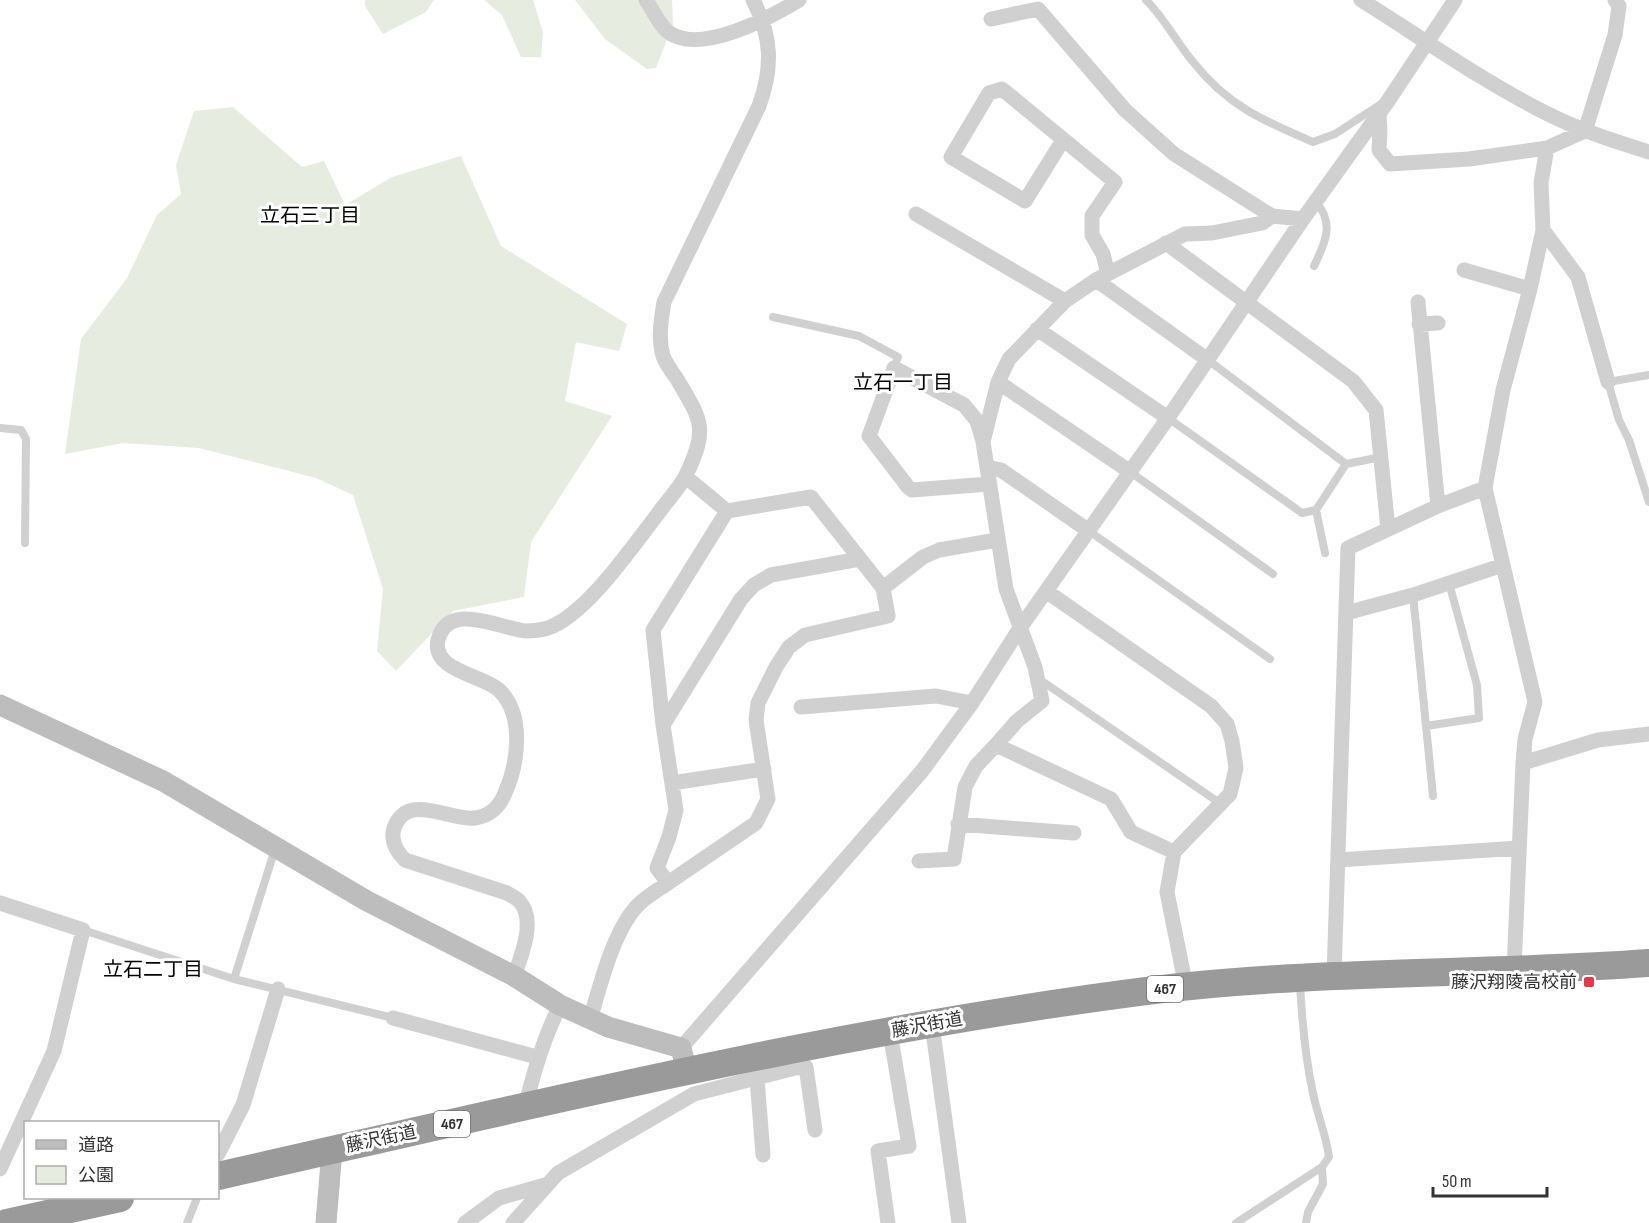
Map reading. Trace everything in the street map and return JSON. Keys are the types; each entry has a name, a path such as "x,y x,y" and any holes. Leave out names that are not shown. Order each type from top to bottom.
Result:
{"highway":[{"name":"藤沢街道","path":"219,1176 525,1108 684,1060 793,1060 890,1032 1023,1008 1186,987 1300,977 1649,963"},
{"path":"7,1223 111,1199"}],"street":[{"path":"646,0 668,32 686,39 714,36 738,30 763,20 799,0"},
{"path":"514,976 525,943 527,919 520,902 507,893 405,860 396,852 393,843 393,831 397,821 405,813 423,809 466,818 486,815 502,801 513,768 516,730 507,700 492,685 446,663 440,657 438,641 447,625 464,619 515,629 537,630 554,626 570,616 610,576 686,477 699,446 701,427 697,413 663,356 659,329 664,302 759,106 767,84 770,62 763,20 753,0"},
{"path":"1361,0 1523,101 1585,131 1649,152"},
{"path":"0,705 163,782 367,901 514,976 560,1005 684,1060 922,771 972,704 1020,628 1168,418 1455,0"},
{"path":"1383,107 1379,150 1390,164 1469,159 1547,148 1585,131 1615,35 1619,6 1615,0"},
{"path":"991,19 1038,9 1125,110 1174,154 1272,216 1303,219"},
{"path":"1064,140 1025,201 951,157 989,93 1002,89 1064,140 1115,182 1092,216 1092,235 1103,254 1102,277"},
{"path":"1514,969 1523,763 1525,739 1535,702 1485,488 1503,390 1543,230 1541,183 1547,148"},
{"path":"916,214 1065,301"},
{"path":"983,442 998,382 1009,359 1065,301 1102,277 1185,234 1212,233 1262,223 1272,216"},
{"path":"1543,230 1578,277 1608,382"},
{"path":"1166,243 1353,381 1376,410 1388,529"},
{"path":"1464,270 1530,289"},
{"path":"1102,277 1208,360"},
{"path":"1418,302 1438,506"},
{"path":"1419,324 1438,322"},
{"path":"1037,329 1168,418"},
{"path":"919,861 954,860 965,787 976,766 1017,721 1042,701 1035,667 1006,589 983,442 977,422 964,405 894,368 869,436 908,487 912,490 989,484"},
{"path":"998,382 1129,471"},
{"path":"987,467 1001,470 1089,531"},
{"path":"686,477 727,511"},
{"path":"1334,976 1348,548 1438,506 1485,488"},
{"path":"590,1020 610,956 626,922 638,905 756,824 768,799 756,720 758,703 789,647 805,635 888,616 883,588 811,497 727,511 653,630 663,725 676,810 657,868 668,883"},
{"path":"883,588 923,557 939,550 997,540"},
{"path":"663,725 741,599 754,585 771,575 860,559"},
{"path":"1346,613 1413,595 1503,565"},
{"path":"1046,591 1210,706 1227,724 1236,768 1230,794 1174,852 1167,892 1186,987"},
{"path":"801,707 936,696 972,704"},
{"path":"1523,763 1588,742 1649,734"},
{"path":"996,746 1111,799 1131,832 1174,852"},
{"path":"672,783 764,769"},
{"path":"958,824 1074,832"},
{"path":"1338,860 1519,848"},
{"path":"0,903 83,930 54,1051 0,1169"},
{"path":"219,1152 243,1105 278,989"},
{"path":"525,1108 537,1057 546,1032 560,1005"},
{"path":"393,1018 537,1057"},
{"path":"932,1024 959,1223"},
{"path":"888,1223 878,1151 909,1146 890,1032"},
{"path":"513,1223 558,1173 694,1094 758,1078 793,1060 806,1067 815,1130"},
{"path":"758,1078 764,1155"},
{"path":"326,1223 332,1150"},
{"path":"465,1223 499,1198 546,1184"}],"lane":[{"path":"1146,0 1155,9 1193,63 1211,83 1234,103 1261,120 1313,142 1335,134 1367,112 1383,107"},
{"path":"1314,266 1326,240 1325,213 1316,202"},
{"path":"773,317 859,336 898,357 894,368"},
{"path":"1208,360 1346,464"},
{"path":"1649,375 1608,382 1619,420 1629,440 1649,502"},
{"path":"1168,418 1302,513 1316,510 1346,464 1380,457"},
{"path":"0,428 21,430 26,439 25,543"},
{"path":"1129,471 1273,574"},
{"path":"1316,510 1325,553"},
{"path":"1089,531 1270,659"},
{"path":"1426,726 1479,718 1477,684 1449,583"},
{"path":"1413,595 1433,796"},
{"path":"1037,677 1221,804"},
{"path":"234,979 276,847"},
{"path":"83,930 234,979 393,1018"},
{"path":"1236,1223 1322,1167 1329,1157 1308,1066 1303,1034 1300,977"},
{"path":"1306,1223 1308,1212 1323,1184 1322,1167"},
{"path":"187,1223 196,1199"}],"green space":[{"path":"365,0 434,0 426,12 383,34 365,6"},
{"path":"484,0 533,0 543,32 541,57 521,57 502,15"},
{"path":"575,0 672,0 673,24 656,68 647,69 605,39"},
{"path":"233,107 302,167 324,161 345,205 392,177 461,156 501,246 627,324 619,351 576,342 565,401 612,416 531,542 524,597 453,611 396,671 377,651 383,589 353,495 316,478 199,448 123,443 65,454 81,339 127,278 157,215 181,194 176,165 194,111"}],"place":[{"name":"藤沢翔陵高校前","path":"1589,982"}],"district":[{"name":"立石三丁目","path":"310,216"},
{"name":"立石一丁目","path":"903,383"},
{"name":"立石二丁目","path":"153,970"}]}
